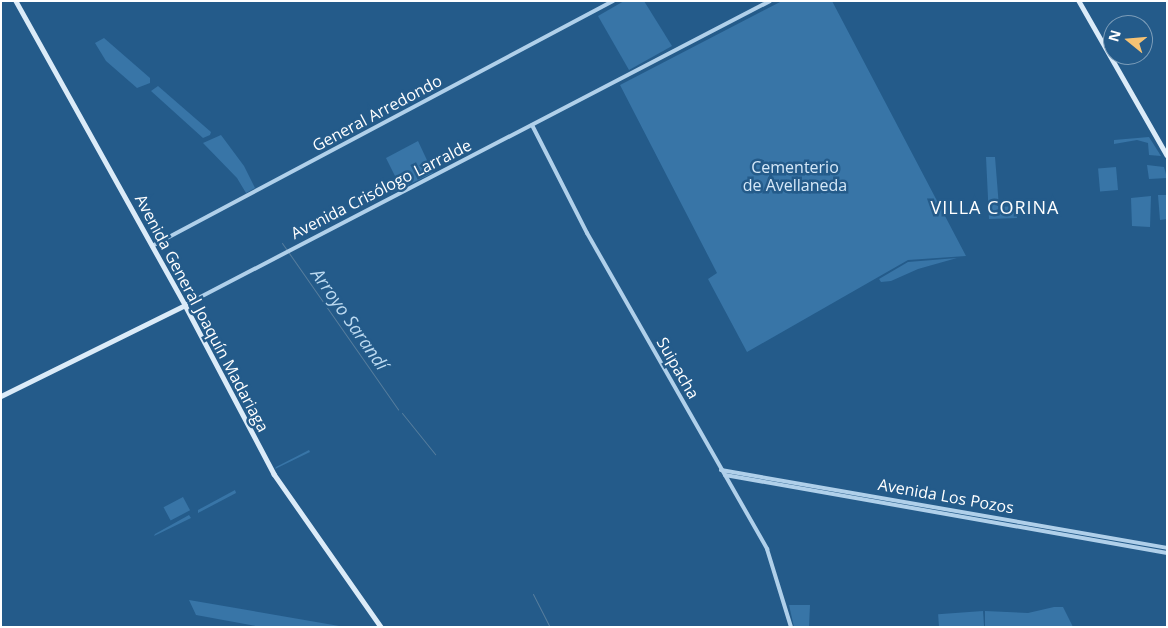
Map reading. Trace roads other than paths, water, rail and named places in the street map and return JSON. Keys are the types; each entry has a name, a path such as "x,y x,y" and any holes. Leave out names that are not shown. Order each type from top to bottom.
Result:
{"main road":[{"name":"Avenida General Joaquín Madariaga","path":"16,1 185,305 274,474 381,627"},
{"path":"1079,1 1167,155"},
{"name":"Avenida Crisólogo Larralde","path":"1,396 185,305"}],"street":[{"name":"General Arredondo","path":"152,246 613,1"},
{"name":"Avenida Crisólogo Larralde","path":"185,305 770,1"},
{"name":"Suipacha","path":"532,125 587,232 769,552 792,627"},
{"name":"Avenida Los Pozos","path":"721,470 1167,548"},
{"name":"Avenida Los Pozos","path":"725,475 1167,553"}],"waterway":[{"name":"Arroyo Sarandí","path":"282,243 398,409"},
{"name":"Arroyo Sarandí","path":"402,413 435,454"},
{"name":"Arroyo Sarandí","path":"533,594 550,627"}],"district":[{"name":"VILLA CORINA","path":"995,207"}],"park label":[{"name":"Cementerio de Avellaneda","path":"795,176"}]}
